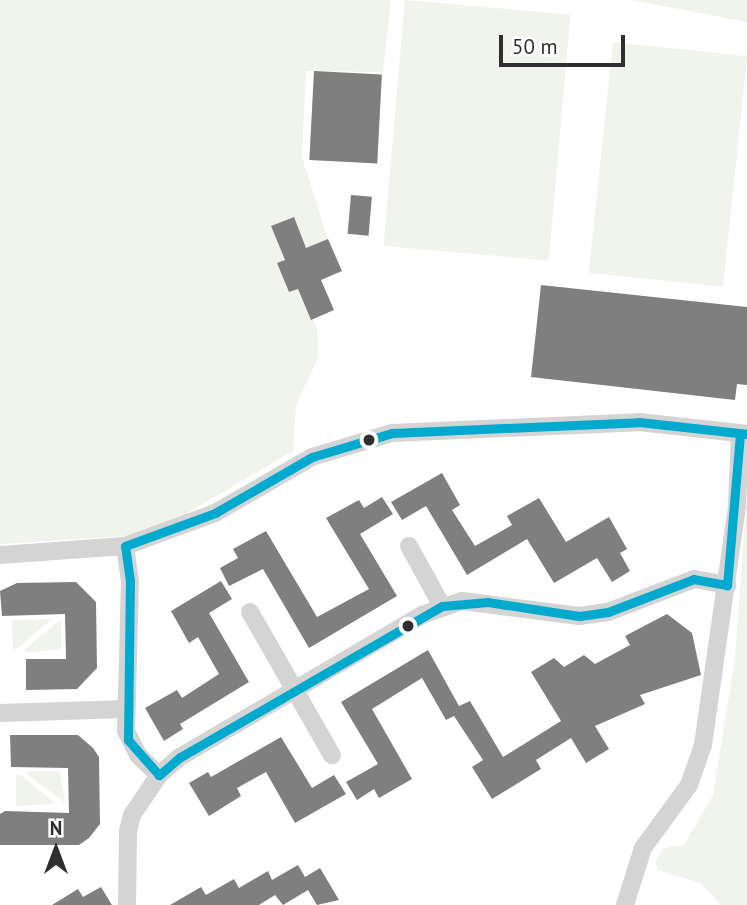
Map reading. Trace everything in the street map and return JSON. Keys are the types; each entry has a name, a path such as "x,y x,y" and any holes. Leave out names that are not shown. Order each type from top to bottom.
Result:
{"street":[{"path":"0,555 125,547 215,513 312,457 393,433 639,422 744,434 727,585 703,745 689,785 643,848 625,905"},
{"path":"125,547 130,581 126,709 128,740 159,775"},
{"path":"409,547 442,606"},
{"path":"127,905 128,831 132,815 159,775 180,757 442,606 488,603 579,616 608,612 694,579 727,585"},
{"path":"250,612 332,755"},
{"path":"0,713 126,709"}],"shaded area":[{"path":"0,0 391,0 383,72 306,71 302,157 328,239 306,248 293,217 271,226 285,260 277,263 289,292 298,289 317,329 319,356 296,406 293,451 179,518 129,536 0,544"},
{"path":"405,0 570,14 549,261 383,246"},
{"path":"631,0 747,0 747,22"},
{"path":"613,42 747,56 723,287 589,273"},
{"path":"747,495 747,905 721,905 701,883 658,870 655,862 664,848 684,845 713,795 735,658"},
{"path":"52,619 17,649 13,649 12,620"},
{"path":"61,619 61,649 25,653 25,649"},
{"path":"27,771 60,771 65,803 27,774"},
{"path":"16,775 21,775 56,804 16,806"}],"building":[{"path":"314,71 382,75 377,163 309,160"},
{"path":"351,195 372,197 369,236 348,234"},
{"path":"294,217 306,248 328,239 342,271 321,280 334,310 311,320 298,289 289,292 277,263 285,260 271,226"},
{"path":"541,285 747,307 747,385 737,384 735,400 531,377"},
{"path":"442,473 460,505 452,510 475,546 512,525 507,516 539,498 566,542 609,517 627,549 620,553 630,571 612,582 597,558 554,583 527,539 467,575 426,506 402,520 391,502"},
{"path":"382,497 393,514 360,534 397,596 309,648 263,569 229,586 220,568 238,558 233,549 266,531 317,617 369,589 326,518 359,500 364,508"},
{"path":"221,581 232,599 209,613 249,682 180,724 183,729 164,741 145,708 177,690 182,698 219,674 198,637 189,643 171,611"},
{"path":"76,582 96,602 97,668 77,689 26,690 26,659 66,659 65,614 2,616 0,591 17,583"},
{"path":"667,614 692,633 701,675 640,695 645,704 595,726 609,749 586,763 571,738 536,760 541,769 492,799 472,767 483,760 454,716 446,720 422,678 372,709 412,779 379,798 374,789 357,800 346,782 378,764 341,702 428,650 459,706 470,701 503,757 561,721 531,672 554,658 564,667 584,655 595,664 630,645 625,636"},
{"path":"10,735 78,735 99,757 100,824 89,838 79,845 0,845 0,814 5,811 69,813 68,768 11,767"},
{"path":"281,737 312,788 334,775 346,794 295,823 266,772 237,788 241,796 209,816 189,783 208,772 211,777"},
{"path":"298,865 305,877 320,868 339,900 317,905 308,890 283,905 275,895 259,905 170,905 201,887 206,895 234,879 239,888 268,871 272,880"},
{"path":"101,887 112,905 52,905 78,889 83,897"}],"transit line":[{"path":"740,434 727,585 694,579 608,612 579,616 488,602 442,606 180,757 159,775 128,740 130,581 125,546 215,513 312,457 392,433 639,422 747,434"}]}
